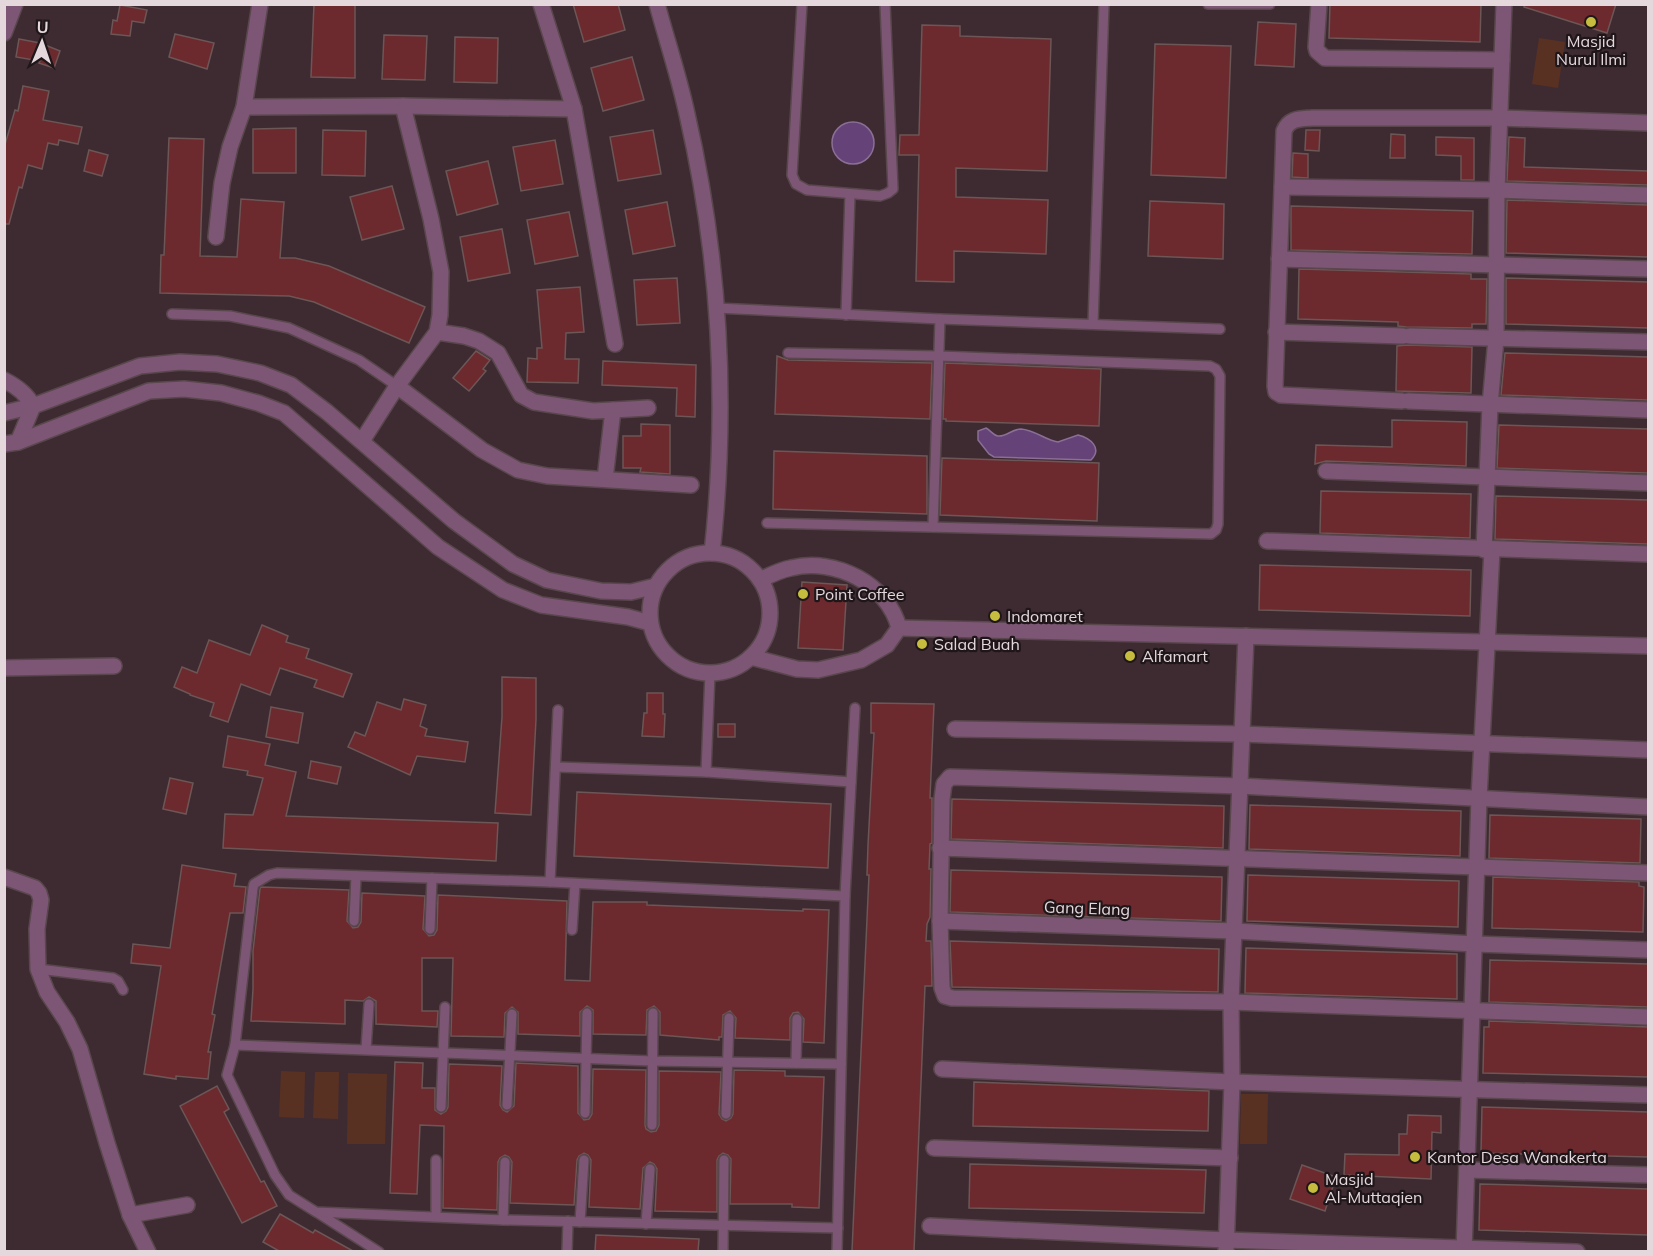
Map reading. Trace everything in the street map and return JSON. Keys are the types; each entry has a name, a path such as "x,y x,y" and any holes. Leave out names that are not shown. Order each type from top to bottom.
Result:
{"street":[{"path":"4,33 15,4"},
{"path":"216,237 222,183 244,107 260,4"},
{"path":"541,4 574,109 615,344"},
{"path":"657,4 687,113 700,177 713,267 721,428 718,502 712,553"},
{"path":"1319,4 1316,46 1317,51 1325,58 1502,60"},
{"path":"1464,1250 1479,798 1487,642 1487,477 1496,339 1497,190 1504,4"},
{"path":"244,107 403,106 574,109"},
{"path":"362,441 397,386 437,332 440,315 441,272 431,219 403,106"},
{"path":"1648,123 1500,118 1295,119 1284,130 1275,386 1276,392 1281,394 1490,405 1648,410"},
{"path":"1281,187 1648,195"},
{"path":"1278,259 1648,269"},
{"path":"437,332 479,341 498,353 521,395 534,402 593,411 648,408"},
{"path":"1276,332 1648,342"},
{"path":"4,413 33,406 140,366 180,362 217,364 260,373 291,385 362,441 454,521 513,564 547,580 601,591 631,592 656,586"},
{"path":"4,380 18,388 33,406"},
{"path":"397,386 482,450 518,470 547,476 691,485"},
{"path":"11,443 149,391 193,390 221,393 258,403 284,413 438,548 503,590 541,605 619,615 650,623"},
{"path":"11,443 33,406"},
{"path":"604,479 613,410"},
{"path":"1326,471 1648,483"},
{"path":"1267,541 1648,554"},
{"path":"712,553 726,555 751,569 760,580 769,603 768,628 762,644 739,666 710,674 693,671 678,664 665,653 655,639 650,623 650,604 656,586 666,572 680,561 695,555 712,553"},
{"path":"751,657 797,669 818,670 861,660 887,645 899,628 896,616 888,603 871,586 858,577 836,568 793,567 760,580"},
{"path":"899,628 1648,646"},
{"path":"1226,1246 1232,1082 1231,1002 1246,636"},
{"path":"4,668 114,666"},
{"path":"955,729 1242,734 1648,750"},
{"path":"1648,807 1240,786 950,777 943,788 940,848 942,988 948,997 1231,1002 1648,1017"},
{"path":"940,848 1648,873"},
{"path":"4,876 35,888 39,892 41,900 37,929 38,969 47,992 67,1022 80,1049 130,1215 148,1251"},
{"name":"Gang Elang","path":"940,921 1234,931 1474,944 1648,950"},
{"path":"942,1069 1232,1082 1648,1095"},
{"path":"934,1148 1230,1158"},
{"path":"1467,1170 1648,1175"},
{"path":"130,1215 187,1205"},
{"path":"930,1226 1226,1246 1577,1251"}],"lane":[{"path":"802,4 792,175 796,184 807,190 880,196 893,189 885,4"},
{"path":"1094,324 1104,4"},
{"path":"1208,4 1270,4"},
{"path":"846,315 850,194"},
{"path":"716,308 1220,329"},
{"path":"172,314 230,316 289,328 359,360 397,386"},
{"path":"933,527 940,319"},
{"path":"767,523 1211,534 1216,530 1218,524 1220,376 1216,369 1210,366 788,353"},
{"path":"706,772 710,674"},
{"path":"837,1251 845,896 855,708"},
{"path":"550,882 558,710"},
{"path":"556,767 706,772 851,782"},
{"path":"380,1251 289,1195 274,1175 228,1080 227,1071 235,1045 254,884 277,873 550,882 845,896"},
{"path":"354,921 356,876"},
{"path":"430,928 432,878"},
{"path":"572,930 575,884"},
{"path":"38,969 113,978 118,981 123,990"},
{"path":"366,1049 369,1004"},
{"path":"441,1107 445,1006"},
{"path":"585,1113 587,1013"},
{"path":"652,1125 653,1013"},
{"path":"507,1105 512,1014"},
{"path":"726,1114 729,1018"},
{"path":"796,1063 797,1019"},
{"path":"235,1045 652,1061 841,1064"},
{"path":"436,1160 436,1216"},
{"path":"580,1222 584,1160"},
{"path":"723,1251 724,1160"},
{"path":"503,1220 505,1162"},
{"path":"646,1224 650,1170"},
{"path":"316,1212 503,1220 838,1228"},
{"path":"567,1251 568,1221"}],"shaded area":[{"path":"1539,38 1565,42 1558,88 1532,84"},
{"path":"853,122 868,128 874,143 868,158 853,164 838,158 832,143 838,128"},
{"path":"986,428 998,436 1021,429 1058,442 1078,435 1091,441 1096,451 1091,460 994,457 978,440 978,431"},
{"path":"281,1071 305,1072 304,1118 279,1117"},
{"path":"315,1072 339,1072 338,1119 313,1118"},
{"path":"348,1073 387,1074 385,1144 347,1144"},
{"path":"1241,1094 1268,1094 1267,1144 1240,1144"}],"building":[{"path":"314,4 355,4 355,78 311,77"},
{"path":"573,4 618,4 625,30 584,42"},
{"path":"1330,4 1481,4 1480,42 1329,38"},
{"name":"Masjid Nurul Ilmi","path":"1525,4 1616,4 1607,33 1524,7"},
{"path":"120,5 147,10 144,23 132,21 130,36 111,34 113,20 117,21"},
{"path":"1258,22 1296,24 1294,67 1255,65"},
{"path":"922,25 960,26 960,36 1051,39 1047,171 956,168 956,197 1048,200 1046,254 954,251 954,282 916,281 919,155 899,155 900,135 919,135"},
{"path":"175,34 214,43 207,69 169,57"},
{"path":"384,35 427,36 425,80 382,79"},
{"path":"455,37 498,38 497,83 454,82"},
{"path":"19,39 40,43 60,51 54,68 39,63 40,61 16,57"},
{"path":"1155,44 1231,46 1226,178 1151,175"},
{"path":"632,57 644,100 603,111 591,68"},
{"path":"23,86 49,91 43,120 82,127 78,144 59,140 58,145 48,143 42,169 28,165 22,188 19,187 9,224 4,224 4,148 15,110 18,111"},
{"path":"296,128 296,173 253,173 253,129"},
{"path":"323,130 366,131 365,176 322,175"},
{"path":"653,130 661,174 618,181 610,137"},
{"path":"1306,130 1320,130 1319,151 1305,150"},
{"path":"1391,134 1405,135 1405,158 1390,158"},
{"path":"1436,137 1474,138 1474,180 1461,180 1461,156 1436,155"},
{"path":"1509,137 1525,138 1524,167 1648,171 1648,185 1507,181"},
{"path":"169,138 204,139 200,256 237,257 241,199 284,202 280,258 295,258 329,266 425,307 409,343 314,302 289,296 160,293"},
{"path":"555,140 563,184 521,191 513,147"},
{"path":"89,150 108,155 102,176 84,171"},
{"path":"1293,153 1308,154 1308,178 1292,177"},
{"path":"488,161 498,204 457,215 446,171"},
{"path":"392,186 404,229 362,240 350,197"},
{"path":"1507,200 1648,205 1648,257 1506,253"},
{"path":"1150,201 1224,204 1223,259 1148,256"},
{"path":"667,202 675,246 633,254 625,210"},
{"path":"1291,206 1473,211 1472,254 1291,250"},
{"path":"569,212 578,256 535,264 527,220"},
{"path":"502,229 510,273 468,281 460,237"},
{"path":"1299,269 1471,274 1471,279 1487,279 1486,324 1472,324 1472,328 1406,327 1398,326 1398,322 1298,319"},
{"path":"677,278 680,323 637,325 634,280"},
{"path":"1506,278 1648,282 1648,328 1506,324"},
{"path":"580,287 584,332 566,333 565,359 579,359 578,383 527,382 528,358 537,359 537,348 542,348 537,290"},
{"path":"1397,346 1472,347 1471,393 1396,391"},
{"path":"476,351 490,360 483,369 486,371 469,391 453,378"},
{"path":"1505,353 1648,357 1648,400 1501,395"},
{"path":"777,356 788,360 932,363 930,419 775,414"},
{"path":"603,361 696,365 695,417 676,416 677,388 602,385"},
{"path":"945,363 1101,369 1099,426 946,421 943,419"},
{"path":"1392,420 1467,422 1466,466 1326,461 1315,464 1316,445 1392,447"},
{"path":"641,424 670,425 670,474 640,472 641,468 623,468 623,436 641,436"},
{"path":"1499,425 1648,429 1648,473 1497,468"},
{"path":"774,451 927,456 927,514 773,509"},
{"path":"942,458 1099,463 1097,521 940,515"},
{"path":"1321,491 1471,494 1470,538 1320,533"},
{"path":"1496,496 1648,500 1648,544 1495,539"},
{"path":"1260,565 1471,570 1470,616 1259,610"},
{"path":"802,582 847,585 843,650 798,648"},
{"path":"262,625 288,636 286,642 309,649 306,658 352,674 343,697 314,687 317,680 280,668 270,695 241,684 228,722 210,716 214,703 174,687 182,667 197,673 209,640 250,655"},
{"path":"502,677 536,678 531,815 495,813 502,717"},
{"path":"647,693 663,693 664,737 642,736 644,713 647,713"},
{"path":"404,699 426,705 420,726 427,729 425,736 468,742 465,762 417,756 410,775 348,747 355,732 365,736 377,702 401,710"},
{"path":"871,703 934,704 930,798 932,798 932,843 930,844 929,869 931,869 930,917 927,924 926,941 931,941 932,986 925,986 914,1251 852,1251 874,733 871,733"},
{"path":"271,707 303,713 298,743 266,737"},
{"path":"718,724 735,724 735,737 718,737"},
{"path":"228,736 270,744 265,765 296,772 286,816 498,823 496,861 223,848 225,814 253,815 263,778 247,775 248,771 223,767"},
{"path":"311,761 341,767 337,784 308,778"},
{"path":"170,778 193,783 186,814 163,809"},
{"path":"577,792 831,804 828,868 574,856"},
{"path":"952,799 1224,806 1223,848 951,839"},
{"path":"1250,805 1461,811 1460,856 1249,849"},
{"path":"1490,815 1641,819 1640,863 1489,858"},
{"path":"182,865 236,874 234,886 246,887 243,913 230,913 212,1014 215,1015 208,1052 211,1052 208,1079 176,1076 176,1079 144,1074 161,966 131,963 133,944 170,948"},
{"path":"951,870 1222,877 1221,921 950,912"},
{"path":"1248,875 1459,881 1458,927 1247,921"},
{"path":"1493,877 1639,882 1639,886 1644,887 1643,932 1492,928"},
{"path":"261,887 349,890 347,921 353,928 358,927 361,922 362,893 425,896 423,929 429,936 434,935 437,930 438,895 567,901 565,980 590,981 593,902 647,902 647,905 803,911 803,909 829,910 824,1043 803,1042 804,1019 798,1012 793,1013 790,1018 790,1040 735,1038 736,1018 730,1011 723,1015 722,1037 719,1037 719,1040 660,1035 660,1012 654,1006 647,1010 646,1035 593,1034 593,1010 587,1006 580,1012 580,1036 518,1034 518,1012 512,1007 505,1013 504,1037 451,1036 453,958 422,958 422,1011 438,1011 437,1027 376,1024 376,1001 369,997 363,1001 345,1000 345,1024 251,1021 253,951"},
{"path":"950,941 1219,949 1218,992 952,987"},
{"path":"1246,948 1457,954 1457,999 1245,993"},
{"path":"1490,960 1648,964 1648,1007 1489,1002"},
{"path":"1489,1021 1648,1027 1648,1077 1483,1073 1484,1027 1489,1027"},
{"path":"395,1062 423,1063 422,1088 435,1088 435,1110 441,1114 448,1107 449,1064 502,1066 500,1105 507,1112 514,1106 516,1063 578,1066 578,1113 584,1120 589,1119 592,1114 593,1069 646,1070 645,1125 646,1129 651,1132 656,1131 659,1125 659,1071 721,1072 719,1114 726,1121 733,1114 734,1070 785,1071 785,1076 824,1077 819,1208 792,1207 792,1204 730,1204 731,1159 723,1153 717,1160 717,1212 655,1211 657,1169 650,1162 643,1168 640,1209 589,1207 591,1160 584,1153 577,1160 574,1205 510,1203 512,1162 505,1155 498,1162 497,1210 443,1208 444,1126 420,1125 417,1194 390,1193"},
{"path":"974,1082 1209,1091 1208,1131 973,1126"},
{"path":"217,1086 229,1109 224,1112 261,1182 264,1181 277,1206 242,1223 180,1106"},
{"path":"1482,1107 1648,1112 1648,1157 1481,1153"},
{"path":"1408,1115 1441,1116 1441,1133 1432,1132 1431,1179 1344,1175 1345,1154 1399,1155 1399,1134 1407,1134"},
{"path":"970,1164 1206,1170 1204,1213 969,1208"},
{"name":"Masjid Al-Muttaqien","path":"1302,1165 1336,1177 1325,1211 1290,1199"},
{"path":"1480,1184 1648,1189 1648,1235 1479,1230"},
{"path":"280,1214 313,1233 315,1230 353,1251 279,1251 263,1242"},
{"path":"596,1235 699,1239 698,1251 595,1251"}],"place":[{"name":"Masjid Nurul Ilmi","path":"1591,22"},
{"name":"Point Coffee","path":"803,594"},
{"name":"Indomaret","path":"995,616"},
{"name":"Salad Buah","path":"922,644"},
{"name":"Alfamart","path":"1130,656"},
{"name":"Kantor Desa Wanakerta","path":"1415,1157"},
{"name":"Masjid Al-Muttaqien","path":"1313,1188"}]}
